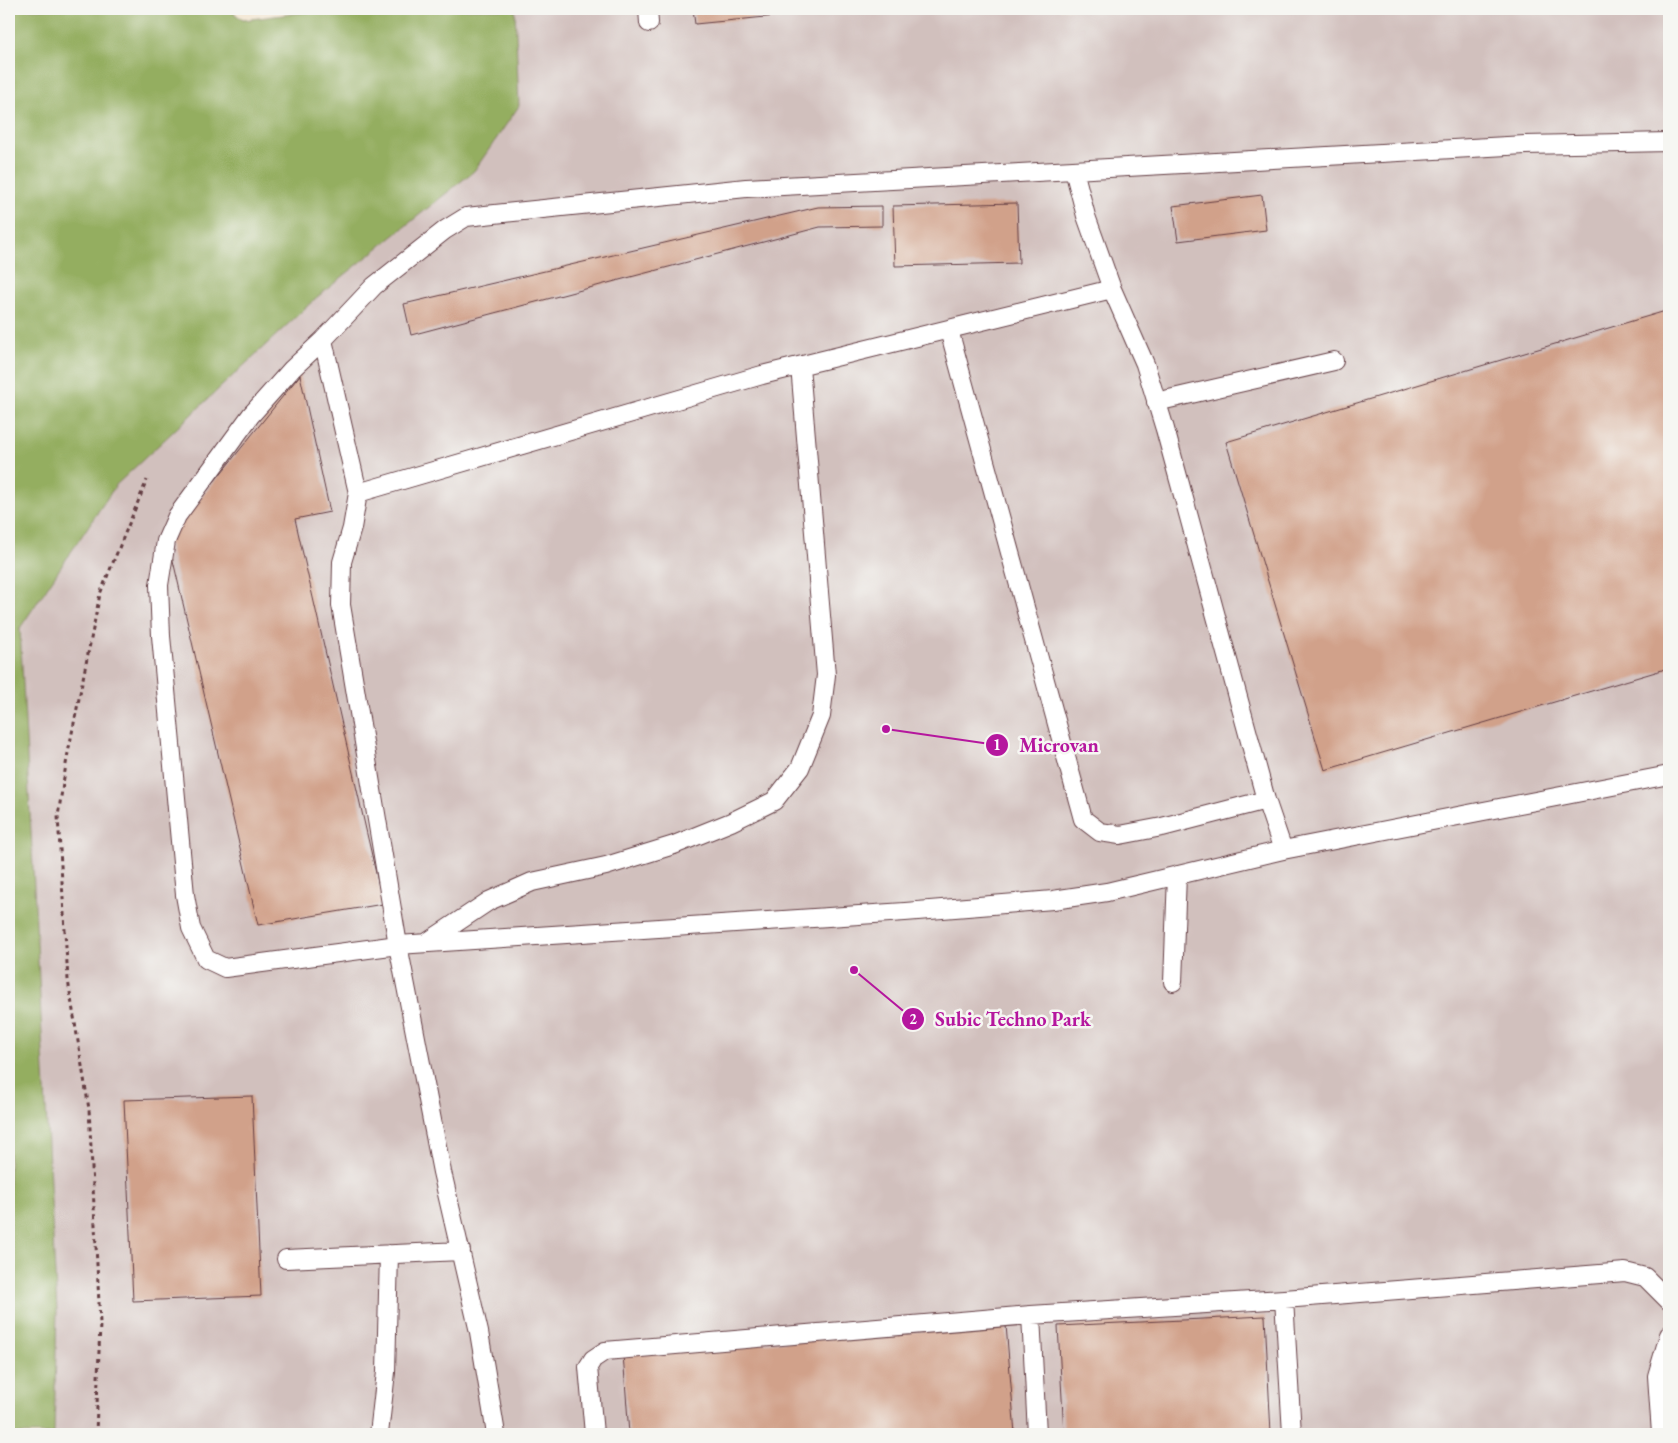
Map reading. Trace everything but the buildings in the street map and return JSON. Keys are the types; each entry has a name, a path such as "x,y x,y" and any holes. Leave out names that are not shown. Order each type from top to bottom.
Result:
{"lane":[{"path":"1669,142 1525,145 746,188 466,217 445,230 374,286 323,340 292,369 251,415 177,516 166,541 159,585 161,636 185,895 190,928 206,959 225,968 398,945 905,912 1053,900 1107,892 1283,850 1669,775"},
{"path":"1074,170 1086,216 1112,289 1145,364 1165,429 1266,800 1283,850"},
{"path":"358,492 800,366 1112,289"},
{"path":"949,330 1083,819 1100,832 1120,835 1162,827 1266,800"},
{"path":"323,340 358,492 352,528 342,562 341,605 398,945 442,1172 479,1332 496,1434"},
{"path":"1156,402 1334,362"},
{"path":"426,943 489,901 532,882 606,866 674,845 731,822 774,801 800,768 821,716 826,675 800,366"},
{"path":"1173,982 1176,875"},
{"path":"286,1259 461,1251"},
{"path":"379,1434 386,1372 389,1254"},
{"path":"594,1434 588,1367 593,1358 605,1351 1031,1315 1284,1299 1624,1272 1645,1277 1669,1301"},
{"path":"1284,1299 1292,1434"},
{"path":"1031,1315 1037,1434"},
{"path":"1661,1434 1657,1376 1669,1335"}],"path":[{"path":"96,1434 100,1324 89,1108 68,980 58,816 67,758 100,594 147,480"}],"shaded area":[{"path":"515,9 1669,9 1669,1434 54,1434 57,1311 20,628 116,485 316,298 474,171 519,106"}],"green space":[{"path":"9,9 229,9 243,20 314,11 317,9 515,9 519,106 474,171 316,298 116,485 20,628 57,1311 54,1434 9,1434"}],"place":[{"name":"Microvan","path":"886,729"},
{"name":"Subic Techno Park","path":"854,970"}]}
